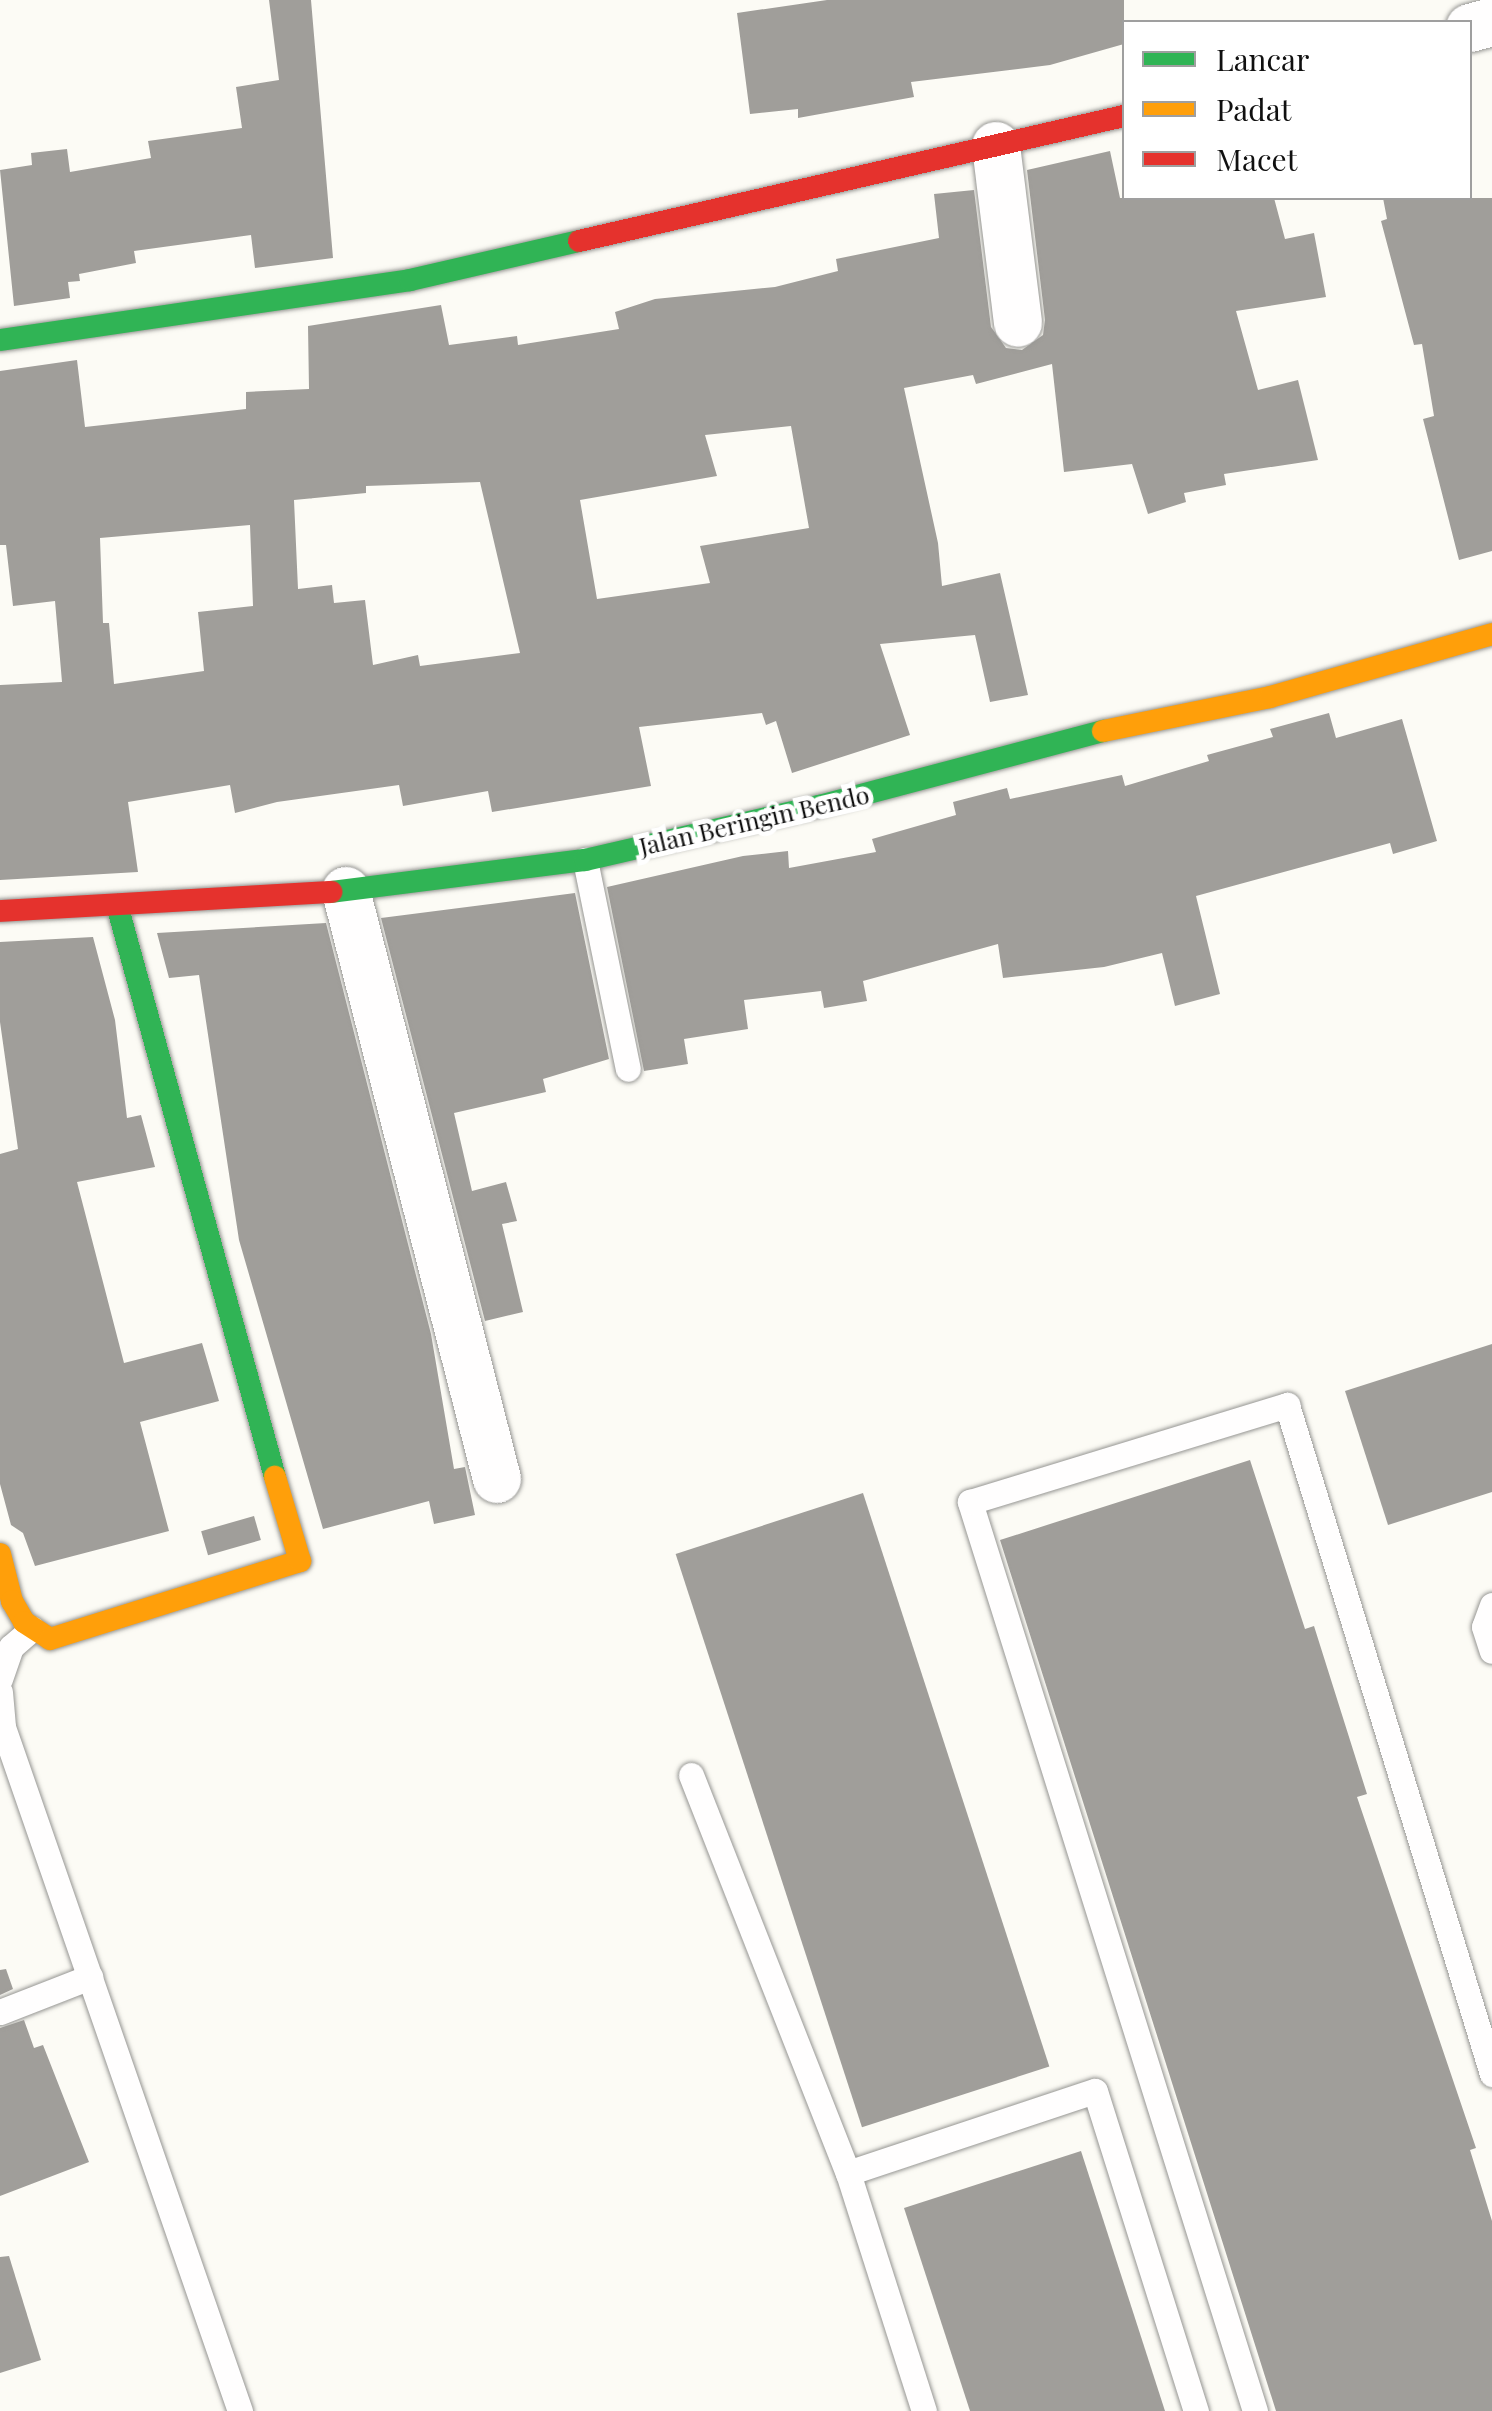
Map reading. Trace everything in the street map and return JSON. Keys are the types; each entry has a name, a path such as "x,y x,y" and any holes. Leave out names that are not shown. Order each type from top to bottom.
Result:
{"street":[{"path":"0,340 410,280 1122,116"},
{"path":"996,146 1018,323"},
{"name":"Jalan Beringin Bendo","path":"0,911 346,891 586,860 819,806 1076,736 1270,697 1492,634"},
{"path":"346,891 497,1479"},
{"path":"0,1554 12,1600 32,1629 50,1639 300,1561 236,1349 117,906"}],"lane":[{"path":"586,860 628,1068"},
{"path":"1255,2411 970,1502 1287,1405 1492,2074"},
{"path":"1492,1606 1484,1626 1492,1651"},
{"path":"0,1679 11,1647 32,1629"},
{"path":"0,1692 2,1728 240,2411"},
{"path":"691,1775 848,2173 924,2411"},
{"path":"0,2012 90,1976"},
{"path":"848,2173 1095,2091 1196,2411"}],"building":[{"path":"269,0 311,0 333,258 255,268 251,235 134,251 136,263 79,274 80,281 68,282 70,298 14,306 0,170 32,165 31,153 67,149 70,172 151,158 148,141 242,128 236,87 279,80"},
{"path":"827,0 1124,0 1122,45 1050,65 911,82 914,97 798,118 798,109 750,114 737,13"},
{"path":"1110,151 1122,200 1275,200 1285,239 1314,233 1326,297 1236,311 1258,390 1298,380 1318,460 1224,474 1226,485 1184,493 1186,502 1148,514 1132,464 1064,472 1052,364 976,384 973,375 904,388 938,543 942,586 1000,573 1028,695 990,702 975,635 880,644 910,735 792,773 776,721 766,725 762,713 639,727 651,786 492,812 488,791 403,806 399,785 277,802 235,813 230,785 128,802 138,872 0,880 0,685 62,682 55,601 13,606 6,545 0,545 0,371 77,360 85,427 246,409 246,392 309,389 308,326 441,305 449,345 517,336 518,345 619,329 615,312 655,299 775,287 838,271 836,259 939,238 934,194 974,190 991,327 1006,348 1022,350 1043,335 1045,320 1027,170","holes":["791,426 809,528 700,546 710,583 597,599 580,500 717,476 705,435","480,482 520,653 420,666 418,655 373,665 365,600 334,603 332,585 298,589 294,500 366,493 366,486","250,525 253,606 198,612 204,671 114,684 109,623 103,623 100,538"]},
{"path":"1492,198 1492,551 1459,560 1423,419 1434,416 1422,344 1414,345 1381,221 1387,219 1383,200"},
{"path":"1329,713 1336,738 1402,719 1437,841 1393,854 1390,843 1196,896 1220,994 1175,1006 1162,953 1104,967 1003,978 998,944 863,981 867,1001 824,1008 821,991 744,1000 748,1029 684,1039 688,1064 644,1071 607,887 743,856 788,851 789,868 876,852 872,839 956,815 953,802 1007,788 1010,799 1122,775 1125,786 1209,761 1207,755 1273,737 1270,729"},
{"path":"575,893 609,1059 543,1079 546,1092 454,1113 472,1191 506,1182 517,1221 502,1224 523,1312 485,1321 381,918"},
{"path":"326,923 431,1334 454,1469 465,1467 475,1515 434,1524 429,1501 323,1529 239,1240 199,975 169,978 157,933"},
{"path":"93,937 115,1020 127,1118 141,1115 155,1167 77,1182 124,1363 202,1343 219,1401 140,1422 169,1531 35,1566 23,1533 11,1525 0,1484 0,1154 18,1149 0,1022 0,942"},
{"path":"1492,1344 1492,1492 1388,1525 1345,1391"},
{"path":"1250,1460 1305,1629 1314,1626 1367,1794 1357,1797 1476,2148 1470,2150 1492,2221 1492,2411 1276,2411 1000,1540"},
{"path":"863,1493 1049,2066 862,2127 676,1554"},
{"path":"254,1516 261,1540 208,1555 201,1531"},
{"path":"6,1969 13,1989 0,1995 0,1970"},
{"path":"24,2020 34,2048 43,2045 89,2162 0,2196 0,2028"},
{"path":"1081,2151 1165,2411 970,2411 904,2208"},
{"path":"9,2256 41,2360 0,2373 0,2257"}],"traffic: fast":[{"path":"0,340 410,280 579,241"},
{"path":"331,892 585,860 819,806 1103,731"},
{"path":"117,905 275,1477"}],"traffic: slow":[{"path":"1103,731 1270,697 1492,634"},
{"path":"0,1554 12,1601 24,1622 50,1639 300,1561 275,1477"}],"traffic: jam":[{"path":"579,241 1122,116"},
{"path":"0,911 331,892"}]}
